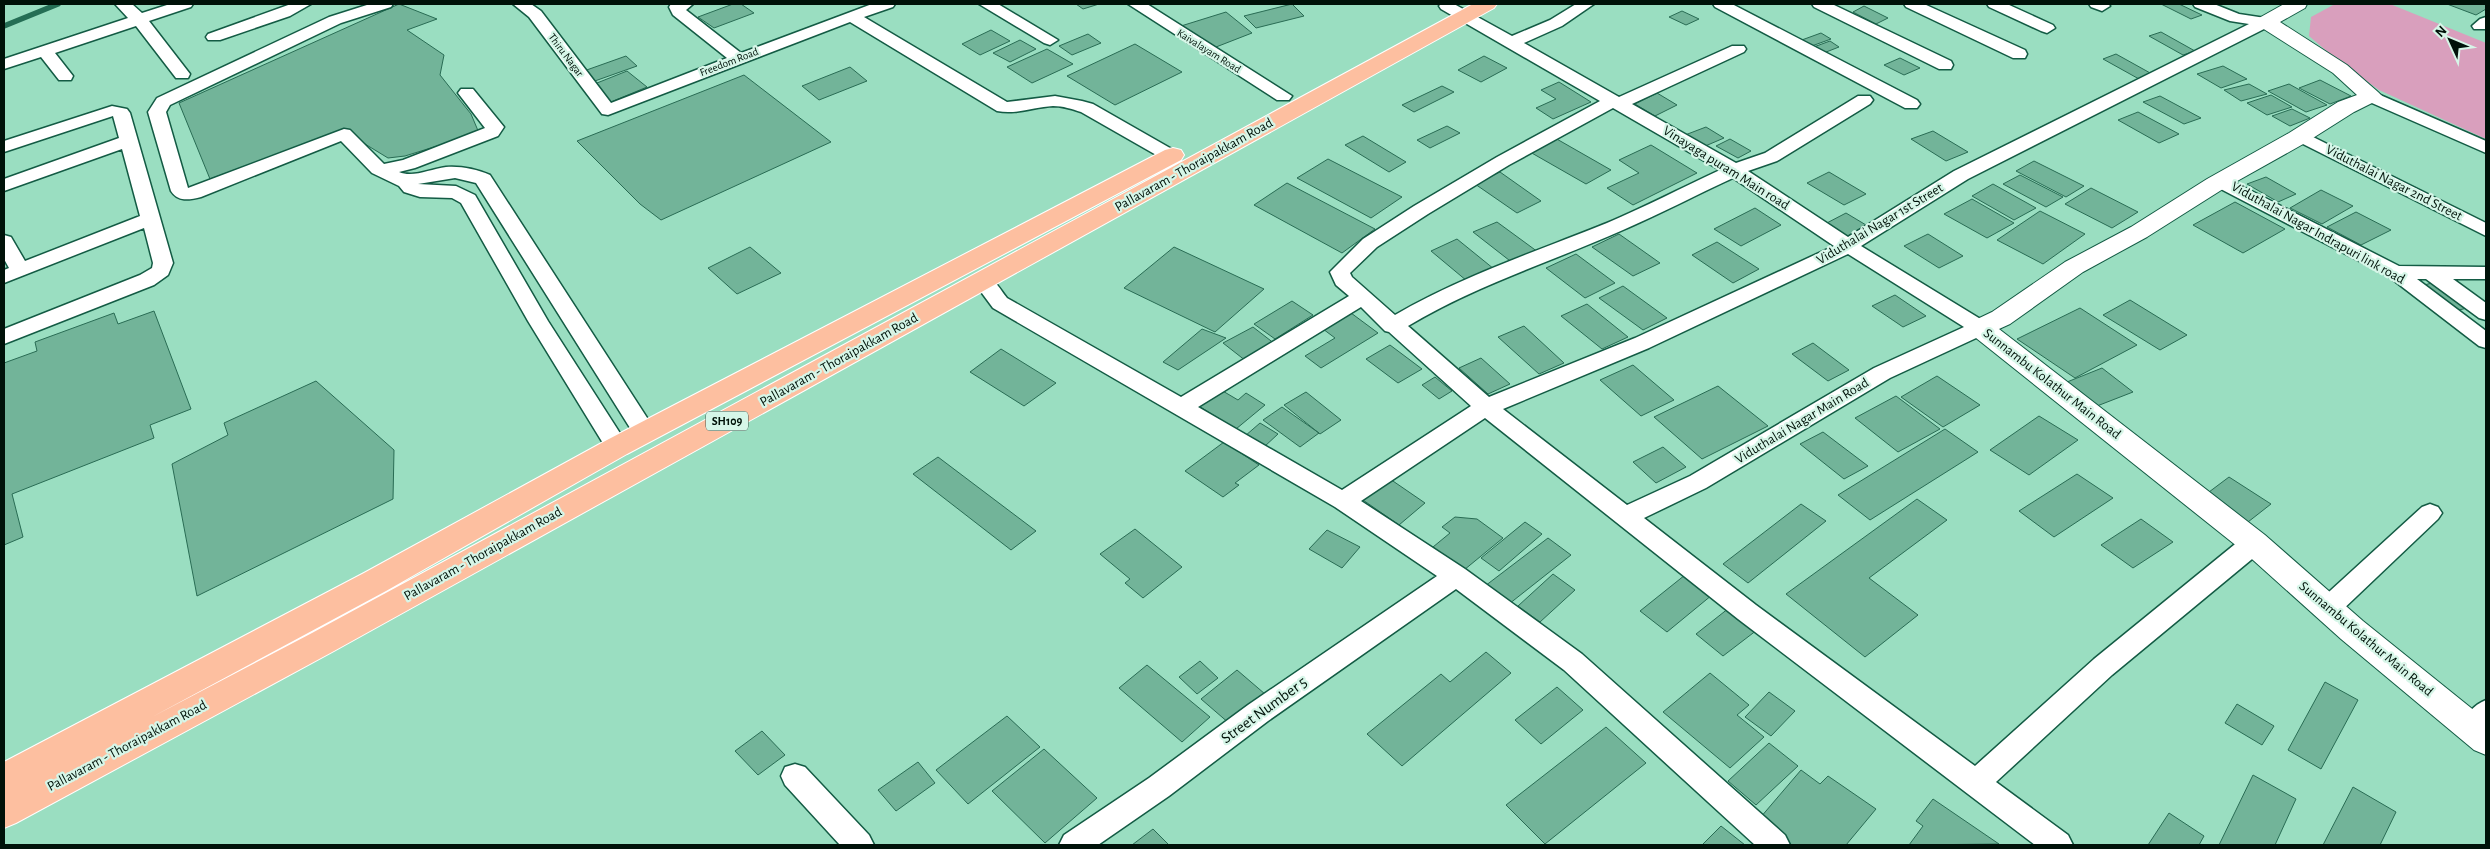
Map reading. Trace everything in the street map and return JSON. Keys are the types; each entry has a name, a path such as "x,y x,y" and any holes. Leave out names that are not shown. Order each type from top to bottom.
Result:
{"main road":[{"name":"Pallavaram - Thoraipakkam Road","path":"4,812 323,642 982,281 1008,255 1171,156 1284,96 1463,7"},
{"name":"Pallavaram - Thoraipakkam Road","path":"4,779 375,582 645,433 1008,255 1463,7"}],"street":[{"path":"123,4 139,19 182,74"},
{"path":"4,64 185,4"},
{"path":"214,37 284,13 303,4"},
{"path":"385,4 335,20 163,102 157,112 180,191 185,194 194,193 344,134 378,170 383,170 406,182 411,188 420,192 456,192 468,199 538,321 618,448"},
{"name":"Thiru Nagar","path":"521,4 535,14 608,110"},
{"path":"685,4 677,7 679,12 739,58"},
{"name":"Freedom Road","path":"608,110 739,58 887,4"},
{"path":"987,4 1050,40"},
{"name":"Kaivalayam Road","path":"1136,4 1284,96"},
{"path":"1513,42 1556,23 1586,4"},
{"path":"1720,4 1911,104"},
{"path":"1820,4 1945,65"},
{"path":"1912,4 2019,54"},
{"path":"1995,4 2047,28"},
{"path":"2201,4 2236,18 2266,22 2340,69 2371,96 2486,148"},
{"path":"2266,22 2298,4"},
{"name":"Vinayaga puram Main road","path":"1463,7 1513,42 1734,170 1848,246 1980,328"},
{"path":"851,16 1003,107 1014,108 1056,101 1073,103 1087,108 1171,156"},
{"name":"Viduthalai Nagar 1st Street","path":"1343,501 1486,407 1642,343 1848,246 1961,175 2266,22"},
{"path":"47,30 52,48 65,76"},
{"path":"1738,49 1616,103 1503,161 1370,242 1340,272 1343,280 1392,326 1486,407 1624,516 1975,784 2058,845"},
{"path":"383,170 409,164 482,138 492,132 495,127 467,93"},
{"name":"Sunnambu Kolathur Main Road","path":"2371,96 2346,106 2301,136 2220,180 2139,232 2074,267 2001,318 1980,328 2254,543 2328,608 2482,727"},
{"path":"1392,326 1429,304 1504,270 1616,226 1734,170 1771,157 1864,100"},
{"path":"4,147 112,110 121,113 127,141 163,263 161,271 147,280 4,337"},
{"name":"Viduthalai Nagar 2nd Street","path":"2301,136 2486,230"},
{"path":"4,185 127,141"},
{"path":"406,182 424,176 464,173 474,174 483,179 645,433"},
{"name":"Viduthalai Nagar Indrapuri link road","path":"2220,180 2395,272 2486,341"},
{"path":"4,241 12,274 151,218"},
{"path":"2395,272 2486,273"},
{"path":"2431,273 2486,313"},
{"path":"982,281 1000,303 1343,501 1456,576 1573,662 1775,845"},
{"path":"1182,407 1226,378 1361,298"},
{"name":"Viduthalai Nagar Main Road","path":"1624,516 1698,482 1882,372 1980,328"},
{"path":"2328,608 2430,513"},
{"path":"1975,784 2103,667 2254,543"},
{"name":"Street Number 5","path":"1074,845 1159,787 1265,707 1456,576"},
{"path":"795,776 859,845"}],"shaded area":[{"path":"2335,4 2390,4 2486,43 2486,139 2379,90 2336,59 2309,36 2311,17"}],"building":[{"path":"399,4 437,19 407,30 444,55 440,75 471,114 479,133 405,156 388,158 342,130 210,179 179,103"},
{"path":"733,4 741,4 754,13 714,28 698,17"},
{"path":"1076,4 1099,4 1083,9"},
{"path":"1292,4 1304,16 1256,28 1244,16"},
{"path":"2161,4 2179,4 2202,15 2191,19"},
{"path":"2447,4 2483,4 2486,5 2486,9 2476,15"},
{"path":"1864,6 1888,18 1876,24 1853,12"},
{"path":"1682,11 1699,19 1686,25 1669,17"},
{"path":"1226,12 1252,33 1216,47 1181,26"},
{"path":"991,30 1010,41 980,55 962,44"},
{"path":"2161,32 2195,51 2183,55 2149,36"},
{"path":"1821,33 1831,39 1809,47 1799,41"},
{"path":"1088,34 1101,43 1072,55 1059,46"},
{"path":"1020,40 1036,49 1010,62 993,53"},
{"path":"1830,41 1839,47 1821,54 1811,48"},
{"path":"1135,44 1182,72 1115,105 1067,76"},
{"path":"1047,49 1073,64 1032,83 1007,67"},
{"path":"2116,54 2152,74 2139,79 2103,59"},
{"path":"626,56 637,66 592,82 581,72"},
{"path":"1484,56 1507,68 1481,82 1458,70"},
{"path":"1900,58 1920,68 1904,75 1884,65"},
{"path":"2223,66 2247,79 2221,88 2197,74"},
{"path":"850,67 867,81 819,100 802,86"},
{"path":"627,71 647,87 611,102 592,85"},
{"path":"744,75 831,142 661,220 640,204 577,141"},
{"path":"2320,80 2351,96 2330,104 2299,88"},
{"path":"1559,82 1591,102 1553,119 1536,108 1556,99 1541,90"},
{"path":"2249,84 2267,94 2241,101 2224,90"},
{"path":"2289,84 2327,105 2306,112 2268,91"},
{"path":"1442,86 1454,92 1414,112 1402,105"},
{"path":"1657,93 1677,105 1655,116 1635,104"},
{"path":"2271,95 2292,107 2267,115 2247,103"},
{"path":"2160,96 2201,118 2184,124 2143,102"},
{"path":"2292,109 2310,118 2290,126 2272,116"},
{"path":"2138,112 2179,134 2159,143 2118,120"},
{"path":"1447,126 1460,133 1430,148 1417,140"},
{"path":"1706,127 1724,138 1703,147 1685,135"},
{"path":"1933,131 1968,152 1946,161 1911,139"},
{"path":"1363,136 1406,162 1389,172 1345,145"},
{"path":"1555,138 1611,170 1586,184 1530,152"},
{"path":"1730,139 1751,151 1738,158 1716,146"},
{"path":"1651,145 1697,173 1633,205 1607,188 1639,173 1619,160"},
{"path":"1328,159 1402,197 1371,218 1297,178"},
{"path":"2034,161 2084,186 2066,197 2016,171"},
{"path":"1500,172 1541,201 1517,213 1475,184"},
{"path":"1829,172 1866,194 1844,205 1807,183"},
{"path":"2020,175 2063,197 2046,207 2003,184"},
{"path":"2266,177 2296,194 2278,202 2247,184"},
{"path":"1287,183 1375,229 1342,253 1254,205"},
{"path":"1993,184 2036,208 2014,220 1972,196"},
{"path":"2091,188 2138,212 2112,228 2065,204"},
{"path":"2321,190 2353,206 2322,224 2290,208"},
{"path":"1972,199 2014,223 1987,238 1944,214"},
{"path":"2235,202 2285,229 2243,253 2193,225"},
{"path":"1755,208 1781,225 1741,246 1714,229"},
{"path":"2040,211 2085,234 2043,264 1997,240"},
{"path":"2356,212 2391,230 2361,245 2327,227"},
{"path":"1846,213 1866,225 1844,238 1823,225"},
{"path":"1497,222 1538,252 1514,264 1473,232"},
{"path":"1619,234 1660,263 1633,276 1592,247"},
{"path":"1928,234 1963,256 1939,268 1904,246"},
{"path":"1457,239 1494,269 1467,281 1431,251"},
{"path":"1717,242 1759,269 1733,283 1692,255"},
{"path":"750,247 781,273 737,294 708,268"},
{"path":"1174,247 1264,289 1215,332 1124,288"},
{"path":"1576,254 1615,283 1585,298 1546,268"},
{"path":"2432,283 2467,308 2451,312 2416,287"},
{"path":"1623,286 1667,318 1643,330 1599,298"},
{"path":"1895,295 1926,316 1903,327 1872,306"},
{"path":"2130,300 2187,335 2160,350 2103,315"},
{"path":"1292,301 1313,315 1275,339 1254,324"},
{"path":"1587,304 1628,337 1602,349 1561,316"},
{"path":"2080,308 2137,345 2075,378 2017,339"},
{"path":"1347,310 1378,333 1321,368 1305,356 1335,338 1319,326"},
{"path":"154,311 191,409 150,425 154,438 12,494 23,537 4,545 4,363 37,351 35,342 114,313 118,324"},
{"path":"1524,326 1564,363 1539,374 1498,337"},
{"path":"1253,327 1275,344 1246,361 1223,343"},
{"path":"1202,329 1226,338 1178,370 1163,362"},
{"path":"1813,343 1849,370 1828,381 1792,354"},
{"path":"1390,345 1422,369 1398,383 1366,359"},
{"path":"1001,349 1056,383 1024,406 970,372"},
{"path":"1481,358 1510,384 1488,394 1459,368"},
{"path":"1633,365 1674,400 1641,416 1600,380"},
{"path":"2102,368 2133,392 2097,406 2067,382"},
{"path":"1937,376 1980,405 1943,427 1901,397"},
{"path":"1435,377 1452,391 1439,399 1422,385"},
{"path":"316,381 394,450 393,499 197,596 172,464 228,435 224,423"},
{"path":"1718,386 1768,426 1702,459 1654,417"},
{"path":"1216,387 1238,400 1246,393 1265,405 1236,429 1194,403"},
{"path":"1306,392 1341,420 1320,434 1284,405"},
{"path":"1896,396 1940,429 1898,452 1855,418"},
{"path":"1282,407 1319,433 1300,447 1263,420"},
{"path":"2039,416 2078,440 2029,475 1990,450"},
{"path":"1260,423 1278,434 1264,447 1245,436"},
{"path":"1945,429 1978,452 1870,520 1838,495"},
{"path":"1823,432 1868,466 1844,479 1800,444"},
{"path":"1224,442 1259,465 1235,483 1239,485 1223,497 1185,471"},
{"path":"1663,447 1686,467 1656,483 1633,462"},
{"path":"938,457 1036,531 1011,550 913,474"},
{"path":"2077,474 2113,498 2054,537 2019,511"},
{"path":"2229,477 2271,504 2248,522 2205,495"},
{"path":"1390,479 1425,503 1399,525 1363,500"},
{"path":"1917,499 1947,520 1869,578 1918,615 1865,657 1786,594"},
{"path":"1801,504 1826,521 1748,583 1723,564"},
{"path":"1455,517 1477,519 1503,538 1464,570 1433,547 1450,533 1442,527"},
{"path":"2141,519 2173,542 2133,568 2101,545"},
{"path":"1525,522 1542,534 1499,571 1481,558"},
{"path":"1135,529 1182,567 1143,598 1125,583 1130,579 1100,554"},
{"path":"1327,530 1360,547 1342,568 1309,549"},
{"path":"1548,538 1571,555 1509,604 1485,586"},
{"path":"1553,574 1575,590 1540,622 1518,606"},
{"path":"1685,575 1712,595 1667,632 1640,611"},
{"path":"1729,608 1757,630 1723,656 1696,634"},
{"path":"1486,652 1511,673 1402,766 1367,734 1441,674 1450,682"},
{"path":"1200,661 1218,678 1197,694 1179,677"},
{"path":"1147,665 1210,717 1182,742 1119,688"},
{"path":"1237,670 1265,694 1230,724 1201,699"},
{"path":"1710,673 1749,705 1737,715 1764,737 1730,768 1663,712"},
{"path":"2325,682 2358,700 2321,769 2288,750"},
{"path":"1557,687 1583,710 1541,744 1515,720"},
{"path":"1769,692 1795,711 1771,736 1745,717"},
{"path":"2237,704 2274,726 2262,745 2225,723"},
{"path":"1007,716 1040,747 968,804 936,770"},
{"path":"1606,727 1646,763 1545,844 1506,805"},
{"path":"762,731 785,755 758,775 735,751"},
{"path":"1769,743 1798,766 1756,805 1728,781"},
{"path":"1044,749 1097,798 1045,843 992,791"},
{"path":"918,762 935,783 896,811 878,790"},
{"path":"1801,770 1820,784 1828,776 1876,809 1846,845 1782,845 1772,838 1760,818"},
{"path":"2253,775 2296,799 2275,845 2219,845"},
{"path":"2353,787 2396,812 2380,845 2323,845"},
{"path":"1933,799 1999,844 1909,845 1923,826 1916,821"},
{"path":"2169,813 2204,836 2199,845 2148,845"},
{"path":"1721,826 1745,845 1702,845"},
{"path":"1153,829 1169,845 1132,845"}],"waterway":[{"path":"4,26 58,4"}]}
